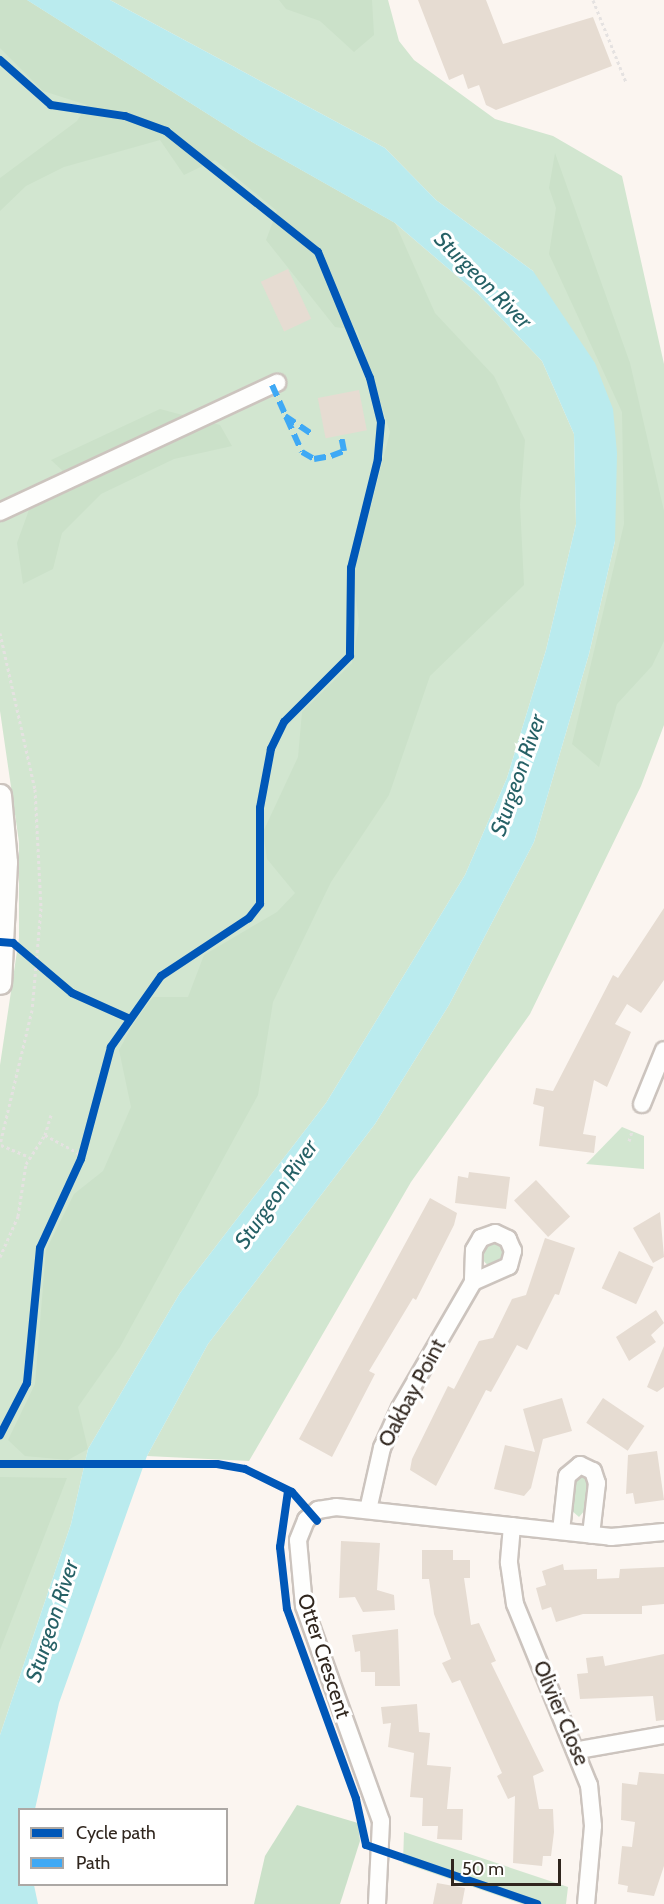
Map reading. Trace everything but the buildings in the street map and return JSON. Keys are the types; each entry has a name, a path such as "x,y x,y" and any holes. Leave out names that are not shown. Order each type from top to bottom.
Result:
{"main road":[{"path":"0,795 6,871 0,983"}],"street":[{"path":"0,512 277,383"},
{"path":"642,1104 664,1050"},
{"name":"Oakbay Point","path":"368,1510 390,1428 473,1282"},
{"path":"561,1531 567,1476 580,1465 593,1471 597,1483 591,1535"},
{"name":"Otter Crescent","path":"377,1904 381,1821 309,1623 298,1548 303,1526 318,1510 368,1510 591,1535 664,1532"},
{"name":"Olivier Close","path":"512,1526 508,1563 515,1604 579,1750 593,1807 586,1904"},
{"path":"579,1750 664,1735"}],"path":[{"path":"593,0 626,82"},
{"path":"0,633 35,789 40,872 37,961 23,1056 0,1144 29,1156"},
{"path":"29,955 46,969"},
{"path":"0,1257 18,1216 29,1156 45,1135 51,1115"},
{"path":"629,1141 632,1131"},
{"path":"45,1135 82,1155"}],"green space":[{"path":"0,0 27,0 252,142 395,223 478,294 542,361 574,434 576,524 546,650 507,778 465,875 326,1103 180,1293 88,1449 71,1524 0,1735 0,1065 19,938 19,842 0,711"},
{"path":"0,0 27,0 252,142 395,223 435,313 494,376 525,440 520,504 524,585 430,676 389,795 331,882 273,1002 258,1095 120,1347 78,1407 88,1449 68,1460 25,1456 8,1440 35,1384 46,1250 74,1194 103,1171 131,1107 119,1050 134,1023 153,997 188,997 204,955 277,912 295,893 267,859 263,832 298,757 302,712 352,663 359,623 353,576 390,432 357,330 335,327 266,240 277,211 215,160 184,175 160,140 64,167 26,186 0,211 0,178 77,121 87,105 43,91 0,48"},
{"path":"110,0 388,0 399,41 414,60 495,119 553,136 622,176 664,364 664,725 641,786 530,1014 411,1182 249,1461 147,1456 208,1344 375,1124 449,1005 534,842 589,654 615,541 533,271 436,200 385,148"},
{"path":"279,0 372,0 374,35 354,52 320,21 286,9"},
{"path":"555,153 630,363 664,511 664,641 652,666 617,704 599,767 572,744 624,524 622,412 549,254 556,208 549,188"},
{"path":"160,409 220,425 232,446 174,459 101,494 62,533 53,569 23,584 17,543 30,507 78,485 51,460"},
{"path":"622,1127 644,1136 644,1169 586,1164"},
{"path":"493,1244 501,1247 504,1255 501,1263 493,1266 485,1263 482,1255 485,1247"},
{"path":"581,1474 589,1481 586,1509 579,1517 571,1510 574,1480"},
{"path":"0,1477 67,1478 0,1650"},
{"path":"297,1805 358,1823 360,1841 340,1904 254,1904 265,1856"},
{"path":"404,1832 568,1887 566,1904 522,1904 403,1863"}],"water":[{"name":"Sturgeon River","path":"27,0 110,0 385,148 436,200 533,271 595,363 613,409 617,453 615,541 589,654 534,842 449,1005 375,1124 208,1344 147,1456 59,1703 35,1808 18,1808 18,1886 34,1886 38,1904 0,1904 0,1735 71,1524 88,1449 180,1293 326,1103 465,875 507,778 546,650 576,524 574,434 542,361 478,294 395,223 252,142"}],"marked path":[{"path":"272,385 302,452 314,459 344,451 341,436"},
{"path":"285,416 313,435"}],"cycle path":[{"path":"0,60 51,105 125,116 166,131 318,252 370,378 381,422 378,459 351,568 350,656 284,722 271,749 260,808 260,904 249,918 161,976 111,1047 81,1159 40,1248 27,1383 0,1435"},
{"path":"0,942 13,943 72,993 128,1018"},
{"path":"0,1464 217,1464 245,1469 292,1492 317,1521"},
{"path":"288,1491 280,1547 287,1609 356,1799 366,1845 537,1904"}]}
